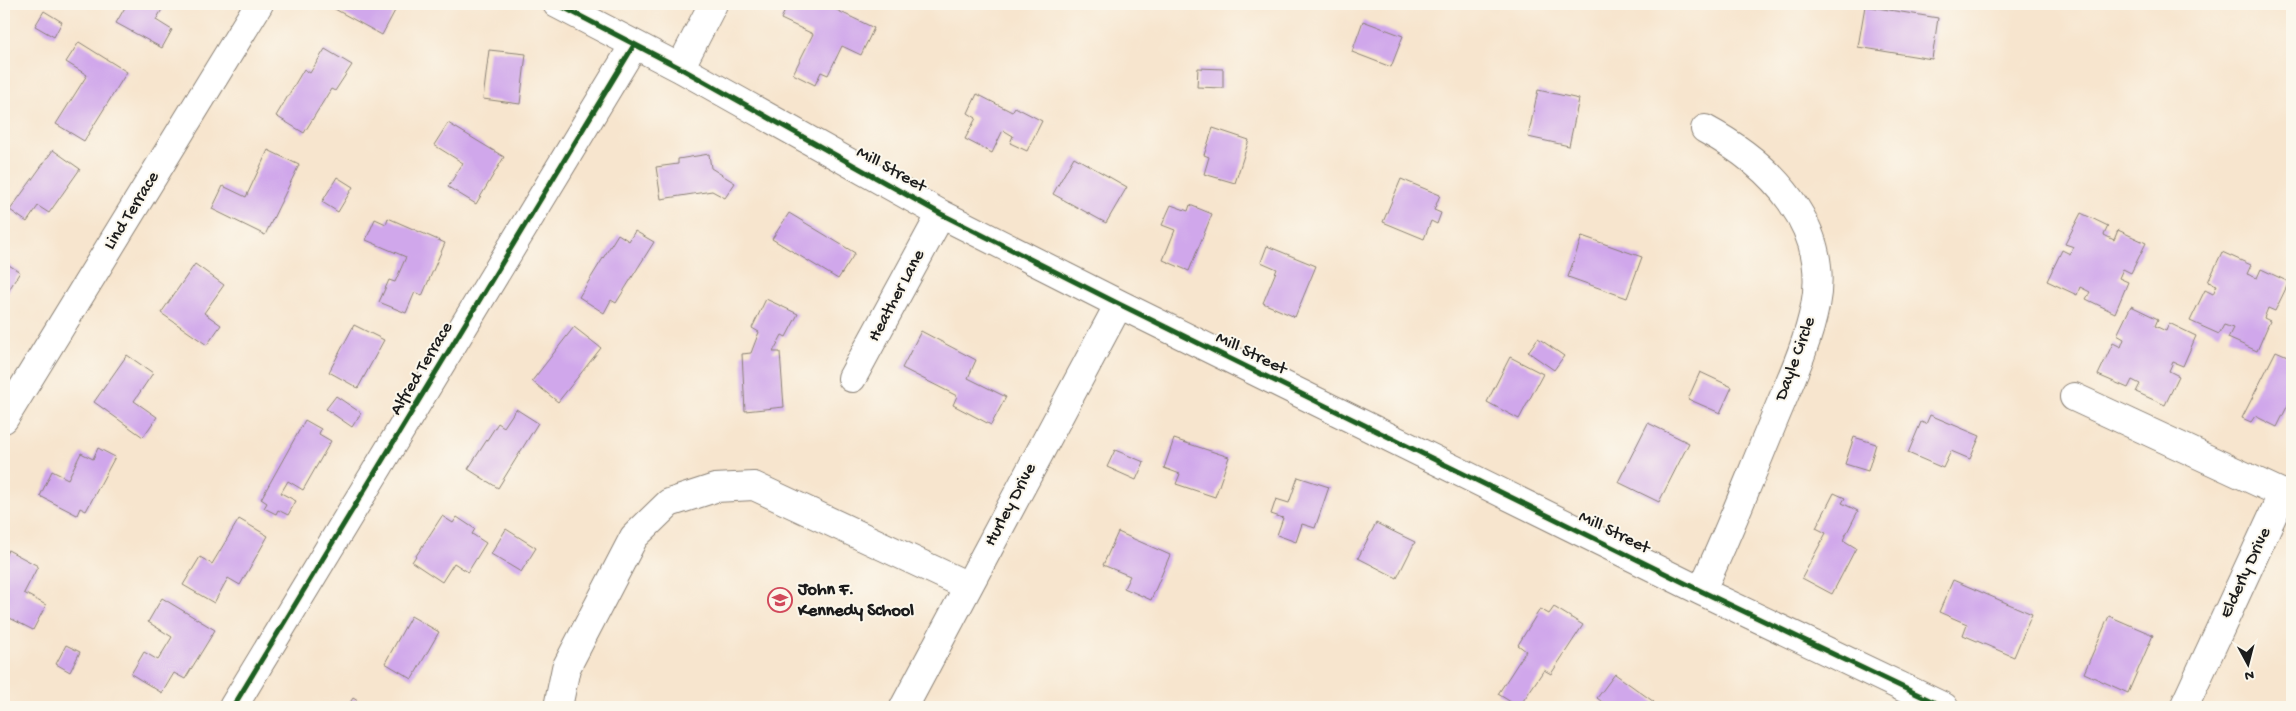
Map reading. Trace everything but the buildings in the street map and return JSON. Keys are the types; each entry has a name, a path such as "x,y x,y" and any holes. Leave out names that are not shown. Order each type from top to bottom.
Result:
{"street":[{"name":"Lind Terrace","path":"4,419 259,4"},
{"name":"Mill Street","path":"557,4 680,68 941,214 1119,304 1701,591 1944,707"},
{"path":"680,68 713,4"},
{"name":"Alfred Terrace","path":"233,707 634,45"},
{"name":"Dayle Circle","path":"1701,591 1724,541 1806,341 1815,304 1817,286 1813,250 1808,232 1800,214 1787,195 1772,176 1754,160 1730,142 1705,128"},
{"name":"Heather Lane","path":"852,378 941,214"},
{"name":"Hurley Drive","path":"904,707 1119,304"},
{"path":"2074,397 2288,495"},
{"path":"558,707 566,668 634,537 669,503 715,488 754,486 968,586"},
{"name":"Elderly Drive","path":"2184,707 2288,495"}],"cycle path":[{"path":"557,4 680,68 941,214 1119,304 1701,591 1944,707"},
{"path":"233,707 634,45"}],"place":[{"name":"John F. Kennedy School","path":"780,600"}]}
